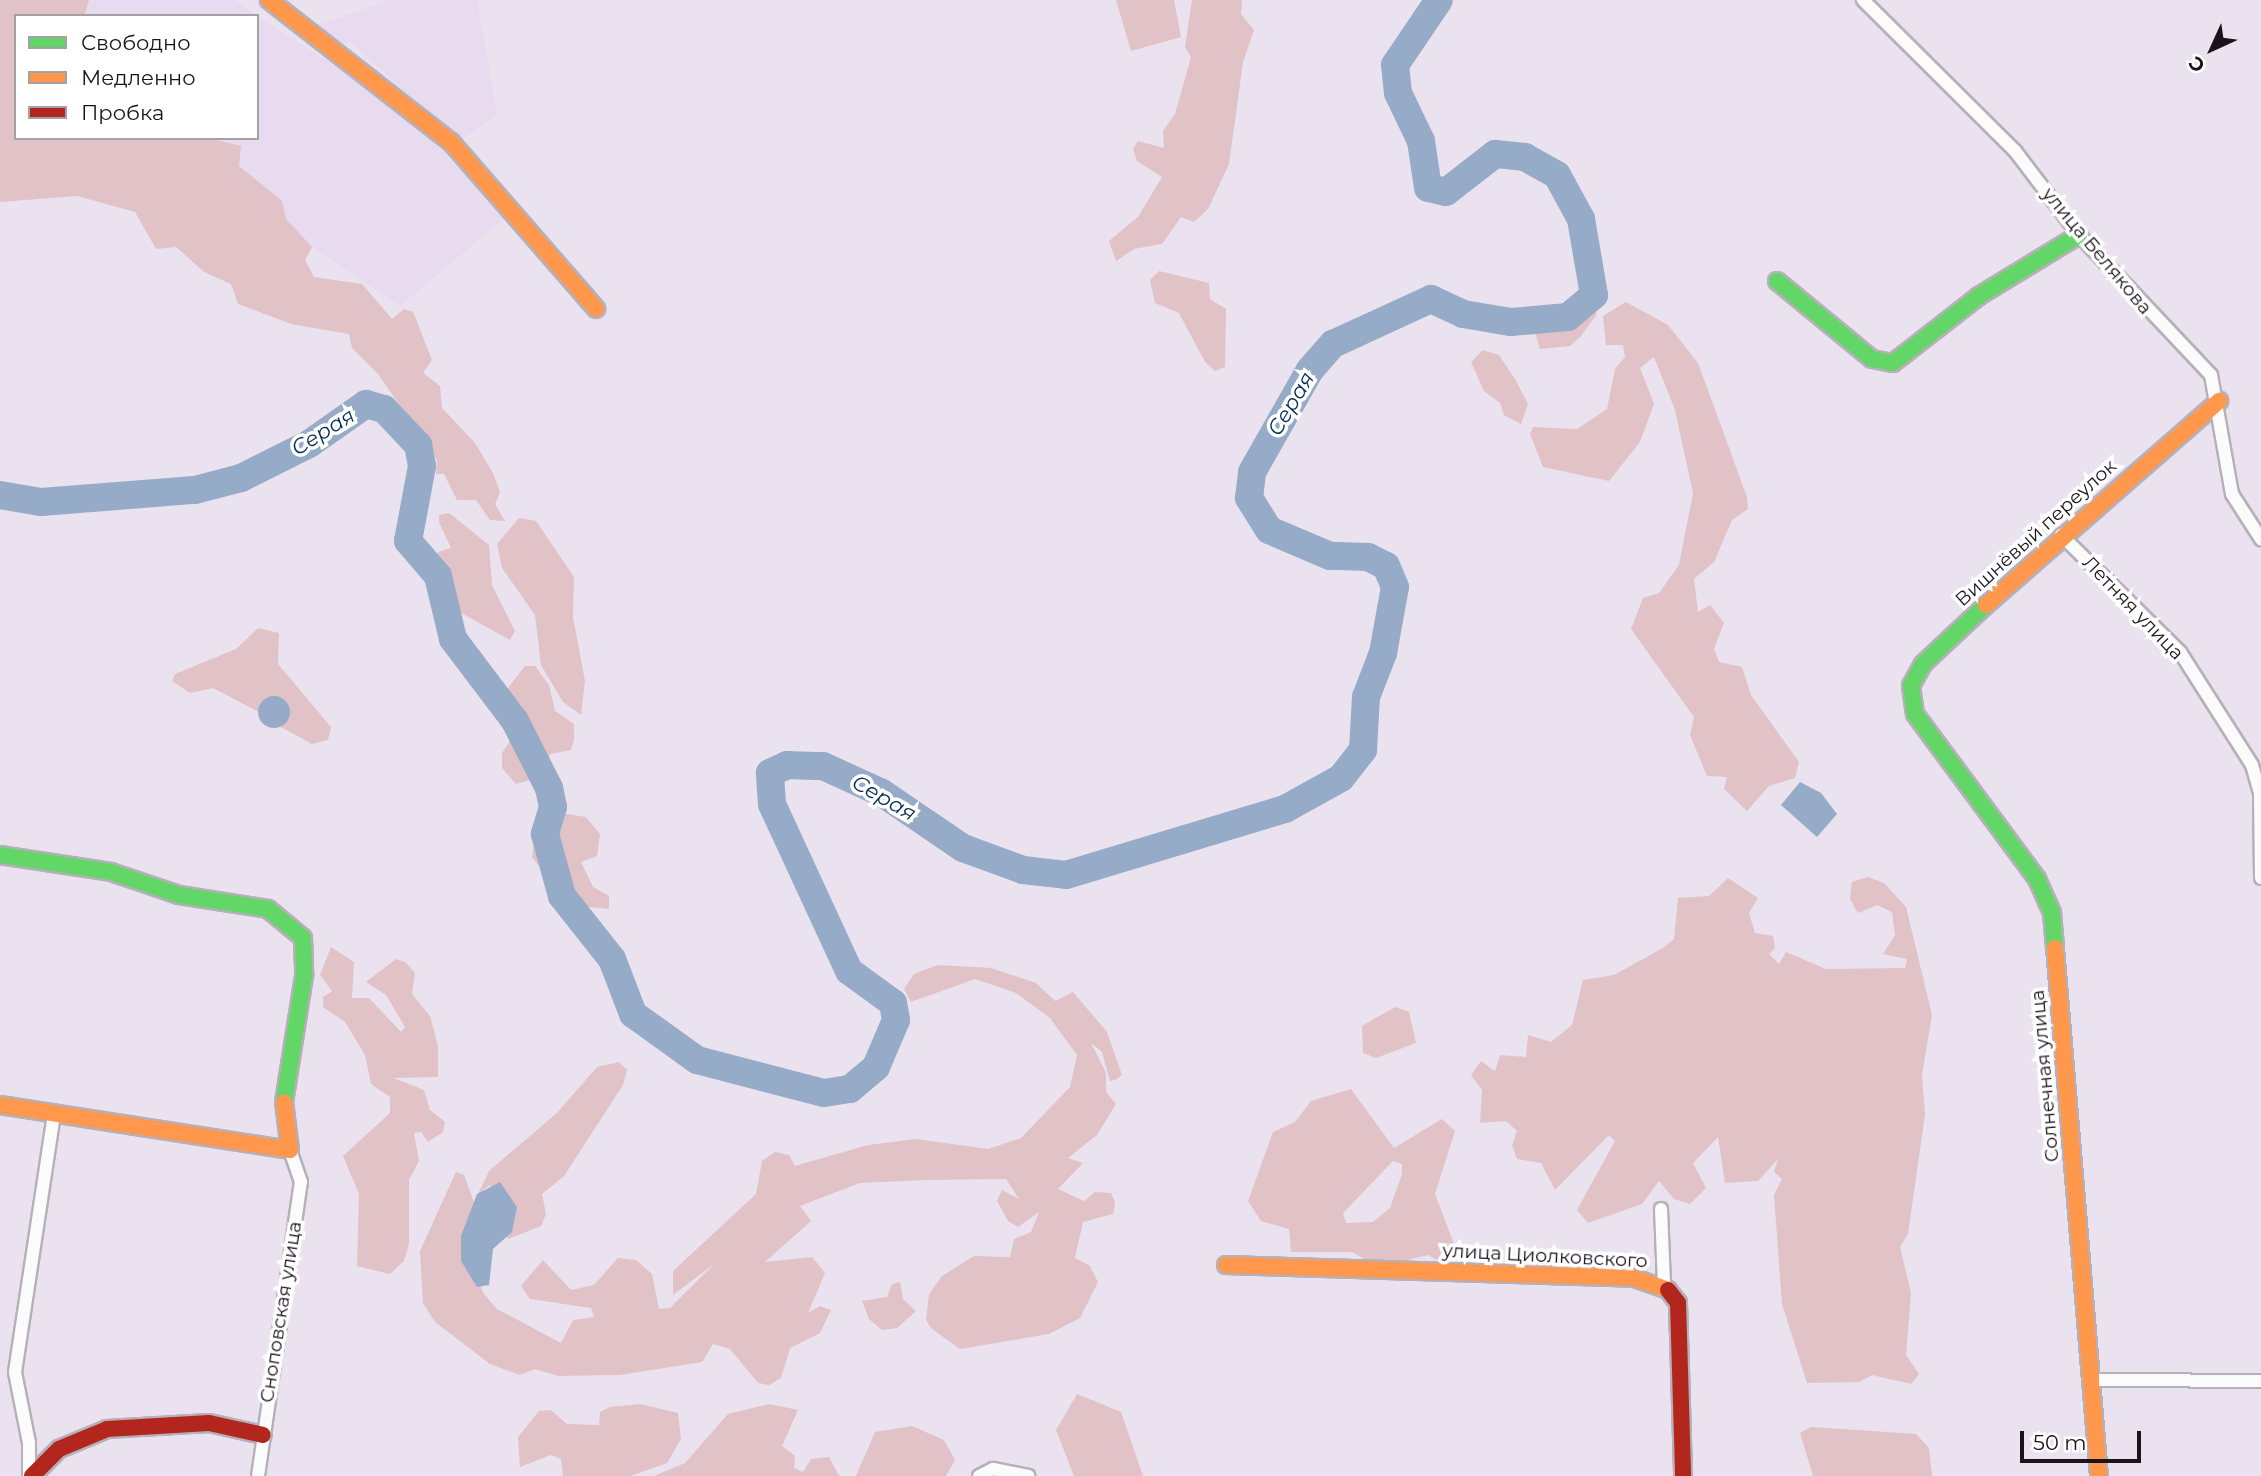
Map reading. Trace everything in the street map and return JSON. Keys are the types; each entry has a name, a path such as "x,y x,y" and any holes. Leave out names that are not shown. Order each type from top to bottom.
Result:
{"street":[{"path":"269,0 451,142 596,309"},
{"name":"улица Белякова","path":"1863,0 2015,152 2079,234 2211,375 2219,401 2232,494 2261,539"},
{"path":"1777,281 1872,359 1893,363 1979,296 2079,234"},
{"name":"Вишнёвый переулок","path":"1915,714 1911,686 1923,664 2061,535 2219,401"},
{"name":"Летняя улица","path":"2061,535 2180,652 2252,765 2260,793 2261,878"},
{"name":"Солнечная улица","path":"1915,714 2037,878 2052,913 2099,1476"},
{"path":"0,855 111,872 178,895 268,909 293,925 303,947 284,1111 290,1150 0,1105"},
{"path":"30,1476 29,1443 15,1372 54,1114"},
{"name":"Сноповская улица","path":"258,1476 301,1182 290,1150"},
{"path":"1661,1209 1664,1284"},
{"name":"улица Циолковского","path":"1226,1265 1633,1278 1664,1284 1678,1303 1683,1476"},
{"path":"2092,1380 2261,1381"},
{"path":"30,1476 59,1449 107,1429 209,1423 263,1435"},
{"path":"979,1476 993,1469 1028,1476"}],"shaded area":[{"path":"0,0 89,0 85,14 14,14 14,140 217,140 241,146 239,166 282,201 286,219 312,247 305,260 314,277 362,284 392,319 404,309 413,312 432,360 423,373 440,386 442,408 475,443 494,475 500,493 495,504 505,521 490,520 476,500 457,500 444,474 436,474 437,460 378,374 352,348 349,334 291,324 238,304 231,284 204,272 176,247 156,249 135,212 77,196 0,202"},
{"path":"78,0 235,0 253,14 58,14"},
{"path":"390,0 477,0 497,115 460,141 350,42 340,44 315,26"},
{"path":"1116,0 1174,0 1181,37 1131,51"},
{"path":"1192,0 1242,0 1241,14 1254,30 1243,62 1229,164 1208,209 1194,222 1181,217 1162,244 1134,249 1116,261 1109,241 1138,217 1162,177 1137,161 1133,149 1138,141 1164,148 1163,131 1175,114 1191,57 1185,47"},
{"path":"259,17 402,109 506,217 400,306 285,229 190,140 259,140"},
{"path":"1159,271 1209,283 1210,299 1226,309 1225,367 1215,371 1205,362 1179,313 1155,303 1150,280"},
{"path":"1586,301 1597,314 1581,336 1570,346 1540,349 1535,332 1547,327 1554,311"},
{"path":"1626,302 1668,325 1698,363 1747,497 1748,509 1732,520 1714,562 1694,579 1698,612 1710,605 1724,623 1714,649 1719,662 1742,667 1751,695 1799,762 1795,778 1769,786 1747,811 1724,789 1727,777 1707,776 1690,735 1694,717 1631,629 1643,598 1659,593 1679,565 1693,493 1675,410 1654,357 1640,368 1654,404 1640,442 1609,481 1543,467 1530,434 1533,427 1577,429 1607,409 1615,369 1625,357 1623,345 1606,345 1603,316"},
{"path":"1483,350 1499,355 1528,404 1521,424 1504,415 1500,403 1484,391 1471,362"},
{"path":"449,513 489,545 492,585 515,631 510,640 452,608 451,580 436,566 438,552 451,548 439,522 439,515"},
{"path":"519,518 536,521 574,577 573,617 585,681 581,715 563,702 541,665 535,615 502,568 497,544"},
{"path":"258,628 279,633 278,664 331,727 328,740 312,744 279,726 263,702 259,712 213,688 190,693 172,681 175,674 236,649"},
{"path":"525,666 535,666 549,685 555,711 574,724 574,740 571,750 550,754 543,767 532,764 530,780 516,784 502,768 502,753 520,726 514,711 522,706 505,692"},
{"path":"560,813 586,817 600,834 597,856 581,862 593,887 609,896 609,909 581,906 554,886 532,857 535,837"},
{"path":"1868,877 1884,883 1906,907 1932,1015 1922,1075 1925,1114 1908,1234 1900,1247 1911,1293 1906,1355 1919,1374 1911,1384 1872,1375 1859,1382 1807,1383 1782,1304 1774,1195 1782,1179 1774,1172 1778,1159 1758,1181 1725,1183 1718,1137 1693,1163 1706,1188 1690,1204 1674,1199 1659,1181 1642,1204 1588,1223 1577,1210 1615,1141 1609,1135 1555,1190 1541,1163 1517,1159 1512,1145 1517,1131 1506,1121 1480,1123 1482,1090 1471,1075 1481,1061 1495,1071 1500,1055 1526,1057 1528,1035 1551,1042 1572,1025 1583,980 1614,975 1663,948 1674,939 1678,898 1709,896 1728,878 1758,898 1749,913 1755,933 1773,936 1775,948 1769,954 1779,964 1786,952 1826,969 1905,968 1907,959 1883,954 1895,935 1892,912 1877,905 1858,913 1850,899 1852,882"},
{"path":"331,947 354,962 352,998 369,998 401,1032 405,1027 386,995 366,982 396,959 405,962 415,973 412,994 430,1016 438,1046 438,1077 393,1078 424,1090 430,1110 445,1122 443,1132 428,1142 421,1132 414,1133 419,1161 409,1180 409,1244 404,1261 390,1274 357,1266 359,1194 343,1156 390,1113 390,1097 371,1084 365,1055 345,1022 323,1007 323,997 332,991 320,975"},
{"path":"938,965 991,968 1036,983 1055,1001 1073,992 1107,1032 1122,1075 1115,1080 1110,1081 1102,1052 1091,1043 1106,1073 1106,1092 1116,1104 1097,1135 1068,1158 1083,1163 1058,1189 1084,1201 1095,1192 1111,1193 1115,1202 1113,1214 1083,1222 1075,1258 1090,1266 1098,1282 1080,1318 1049,1334 960,1349 932,1329 926,1320 929,1294 942,1276 974,1256 1010,1257 1014,1239 1031,1232 1039,1212 1018,1227 1008,1221 997,1201 1002,1190 1019,1199 1006,1179 860,1183 800,1206 811,1221 765,1262 812,1257 825,1273 808,1313 820,1306 831,1310 820,1333 790,1348 781,1378 769,1385 758,1383 730,1349 713,1344 702,1362 620,1375 558,1376 535,1369 520,1375 490,1364 435,1322 423,1303 420,1251 456,1172 464,1175 475,1205 467,1259 484,1294 497,1309 561,1343 573,1320 594,1317 591,1308 530,1299 521,1286 543,1260 571,1290 594,1285 618,1258 636,1260 652,1274 659,1309 670,1308 714,1264 673,1295 673,1271 756,1194 762,1161 775,1152 789,1155 795,1166 868,1145 916,1139 988,1149 1021,1138 1070,1087 1077,1055 1050,1018 1016,993 975,979 911,1002 904,989 914,974"},
{"path":"1395,1007 1409,1012 1416,1043 1376,1058 1363,1053 1362,1026"},
{"path":"619,1062 627,1070 623,1085 564,1176 542,1194 546,1214 541,1226 508,1239 490,1185 478,1194 489,1171 557,1113 597,1067"},
{"path":"1351,1089 1394,1148 1442,1119 1455,1131 1435,1194 1454,1244 1446,1265 1428,1255 1378,1267 1352,1252 1291,1252 1289,1229 1261,1221 1248,1201 1273,1132 1295,1122 1311,1101","holes":["1393,1161 1402,1164 1402,1174 1390,1208 1373,1222 1346,1223 1343,1213"]},
{"path":"900,1282 903,1299 916,1311 897,1328 882,1330 869,1319 862,1301 887,1297 892,1284"},
{"path":"1077,1394 1121,1412 1143,1476 1074,1476 1056,1430"},
{"path":"640,1404 678,1413 681,1439 667,1463 631,1476 563,1476 561,1459 551,1455 520,1467 518,1437 539,1411 551,1410 567,1424 599,1425 600,1412 610,1407"},
{"path":"769,1404 798,1410 782,1446 795,1456 794,1468 803,1472 811,1459 829,1457 839,1476 654,1476 685,1463 728,1414"},
{"path":"912,1426 944,1440 955,1460 946,1476 856,1476 875,1432"},
{"path":"1811,1427 1916,1434 1929,1448 1932,1476 1813,1476 1800,1433"}],"water":[{"path":"1432,0 1450,0 1420,43 1408,34"},
{"path":"274,696 285,701 290,712 285,723 274,728 263,723 258,712 263,701"},
{"path":"1800,782 1821,793 1837,814 1817,837 1781,805"},
{"path":"500,1182 517,1207 512,1232 493,1249 489,1285 477,1287 461,1261 461,1236 477,1194"}],"waterway":[{"name":"Серая","path":"0,495 41,502 195,490 241,478 309,444 366,404 384,409 418,445 422,466 408,541 438,576 453,639 515,721 549,788 553,807 545,834 562,896 612,959 633,1014 697,1060 824,1093 850,1089 876,1067 896,1020 893,1003 849,971 772,804 770,773 787,765 823,766 882,793 963,848 1023,870 1066,875 1285,809 1341,778 1363,750 1366,697 1383,653 1395,587 1386,566 1368,557 1330,556 1269,530 1249,498 1252,472 1310,370 1333,344 1431,299 1463,314 1511,322 1568,317 1594,295 1581,219 1557,175 1525,157 1495,154 1446,192 1428,188 1421,141 1398,93 1395,65 1439,0"}],"traffic: fast":[{"path":"1777,281 1872,359 1893,363 1979,296 2079,235"},
{"path":"1986,605 1923,664 1911,686 1915,714 2037,879 2052,913 2055,948"},
{"path":"0,855 111,872 179,895 268,909 303,938 304,976 284,1102"}],"traffic: slow":[{"path":"269,0 451,142 596,309"},
{"path":"1986,605 2219,401"},
{"path":"2055,948 2099,1476"},
{"path":"0,1105 290,1150 284,1102"},
{"path":"1226,1265 1634,1278 1668,1290"}],"traffic: jam":[{"path":"1668,1290 1678,1303 1683,1476"},
{"path":"32,1476 59,1449 107,1429 209,1423 263,1435"}]}
